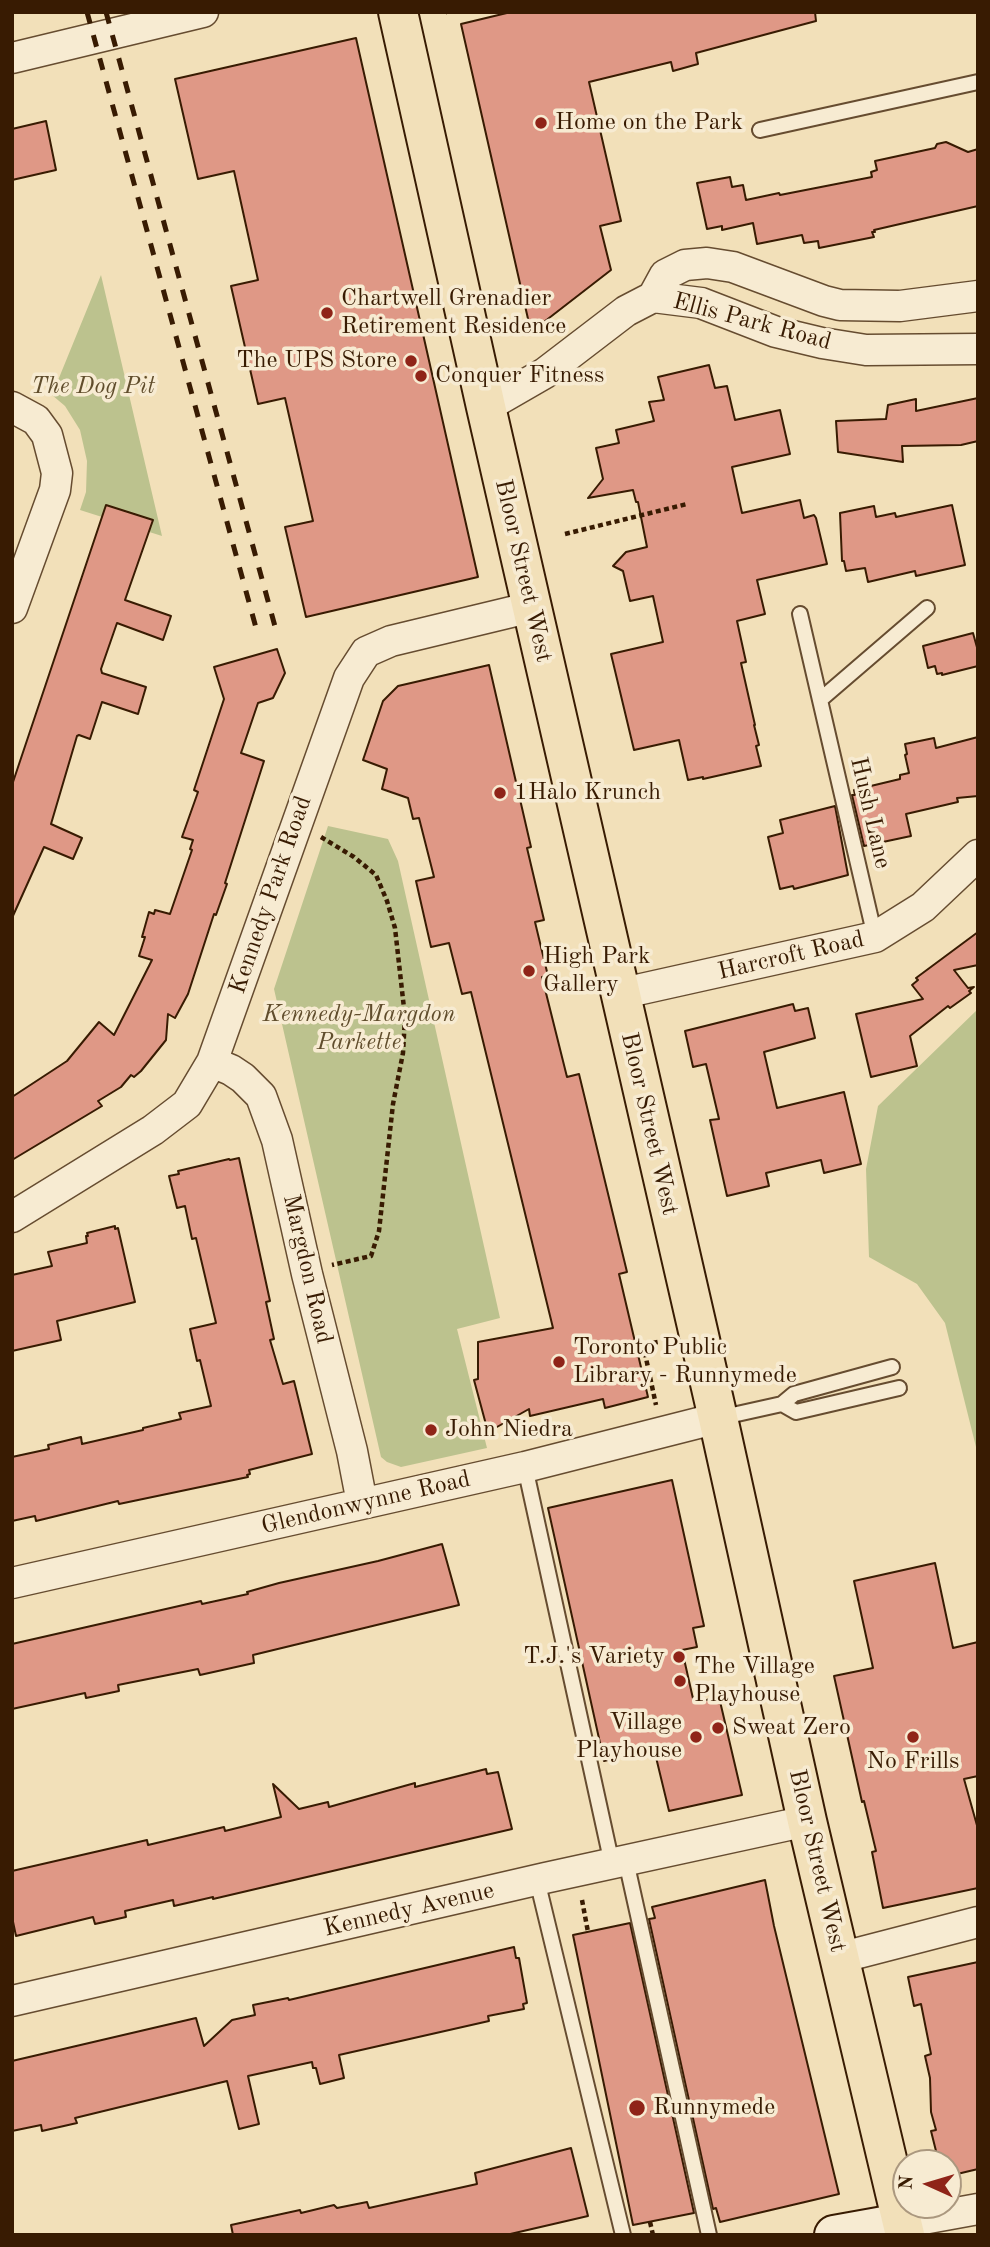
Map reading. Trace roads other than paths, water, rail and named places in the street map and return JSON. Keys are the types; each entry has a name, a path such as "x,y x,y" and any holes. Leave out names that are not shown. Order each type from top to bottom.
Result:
{"main road":[{"name":"Bloor Street West","path":"398,12 807,1821 903,2229"}],"street":[{"path":"12,58 204,12"},
{"name":"Ellis Park Road","path":"486,407 545,373 626,312 653,297 665,275 685,265 707,263 733,267 824,301 848,306 900,306 978,296"},
{"name":"Ellis Park Road","path":"653,297 701,303 776,332 822,343 866,350 978,349"},
{"path":"12,407 36,420 47,435 57,473 55,490 12,608"},
{"name":"Kennedy Park Road","path":"12,1217 153,1130 187,1104 212,1062 349,678 366,652 391,641 532,607"},
{"name":"Harcroft Road","path":"619,994 875,937 923,907 978,855"},
{"name":"Margdon Road","path":"212,1062 232,1070 261,1096 277,1140 307,1274 352,1451 362,1503"},
{"name":"Glendonwynne Road","path":"12,1583 525,1468 718,1418"},
{"name":"Kennedy Avenue","path":"12,2001 807,1821"},
{"path":"839,1958 978,1922"},
{"path":"834,2235 903,2229 978,2209"}],"lane":[{"path":"760,130 978,82"},
{"path":"820,699 928,608"},
{"name":"Hush Lane","path":"800,614 875,937"},
{"path":"718,1418 782,1404 794,1394 892,1367"},
{"path":"782,1404 796,1412 899,1388"},
{"path":"525,1468 709,2235"},
{"path":"537,1880 623,2235"}],"railway":[{"path":"87,12 258,635"},
{"path":"106,12 276,630"}],"place":[{"name":"Home on the Park","path":"541,123"},
{"name":"Chartwell Grenadier Retirement Residence","path":"327,313"},
{"name":"The UPS Store","path":"411,361"},
{"name":"Conquer Fitness","path":"421,376"},
{"name":"1Halo Krunch","path":"500,793"},
{"name":"High Park Gallery","path":"529,971"},
{"name":"Toronto Public Library - Runnymede","path":"559,1362"},
{"name":"John Niedra","path":"431,1430"},
{"name":"T.J.'s Variety","path":"679,1657"},
{"name":"The Village Playhouse","path":"680,1681"},
{"name":"Sweat Zero","path":"718,1728"},
{"name":"Village Playhouse","path":"696,1737"},
{"name":"No Frills","path":"913,1737"},
{"name":"Runnymede","path":"637,2108"}],"park label":[{"name":"The Dog Pit","path":"93,387"},
{"name":"Kennedy-Margdon Parkette","path":"359,1029"}]}
